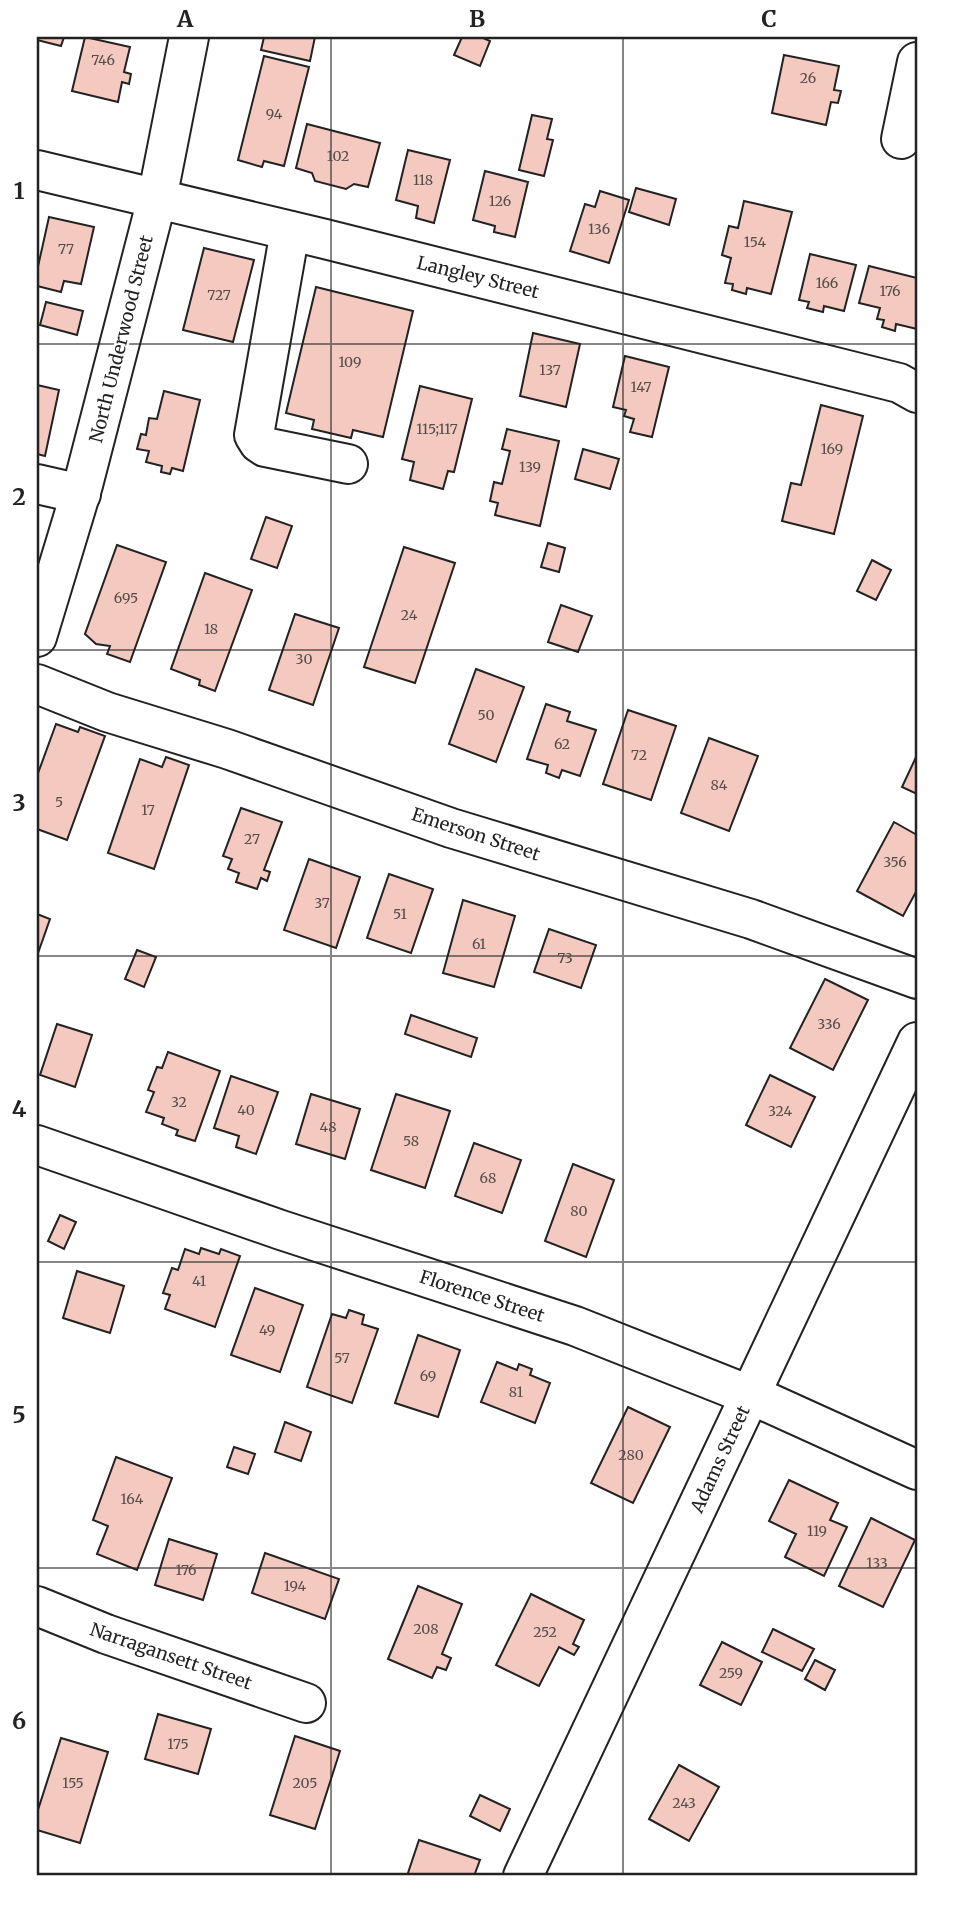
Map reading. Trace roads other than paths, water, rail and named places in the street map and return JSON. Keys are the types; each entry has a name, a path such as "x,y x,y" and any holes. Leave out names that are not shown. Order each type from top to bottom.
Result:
{"street":[{"name":"North Underwood Street","path":"37,638 80,494 156,200 189,37"},
{"path":"901,139 917,62"},
{"name":"Langley Street","path":"37,170 899,383 917,393"},
{"path":"290,231 254,435 265,447 348,464"},
{"path":"37,484 80,494"},
{"name":"Emerson Street","path":"37,684 107,712 228,749 451,828 751,919 917,979"},
{"name":"Adams Street","path":"523,1876 917,1042"},
{"name":"Florence Street","path":"37,1145 281,1230 575,1326 750,1395 917,1470"},
{"name":"Narragansett Street","path":"37,1606 106,1634 306,1703"}]}
